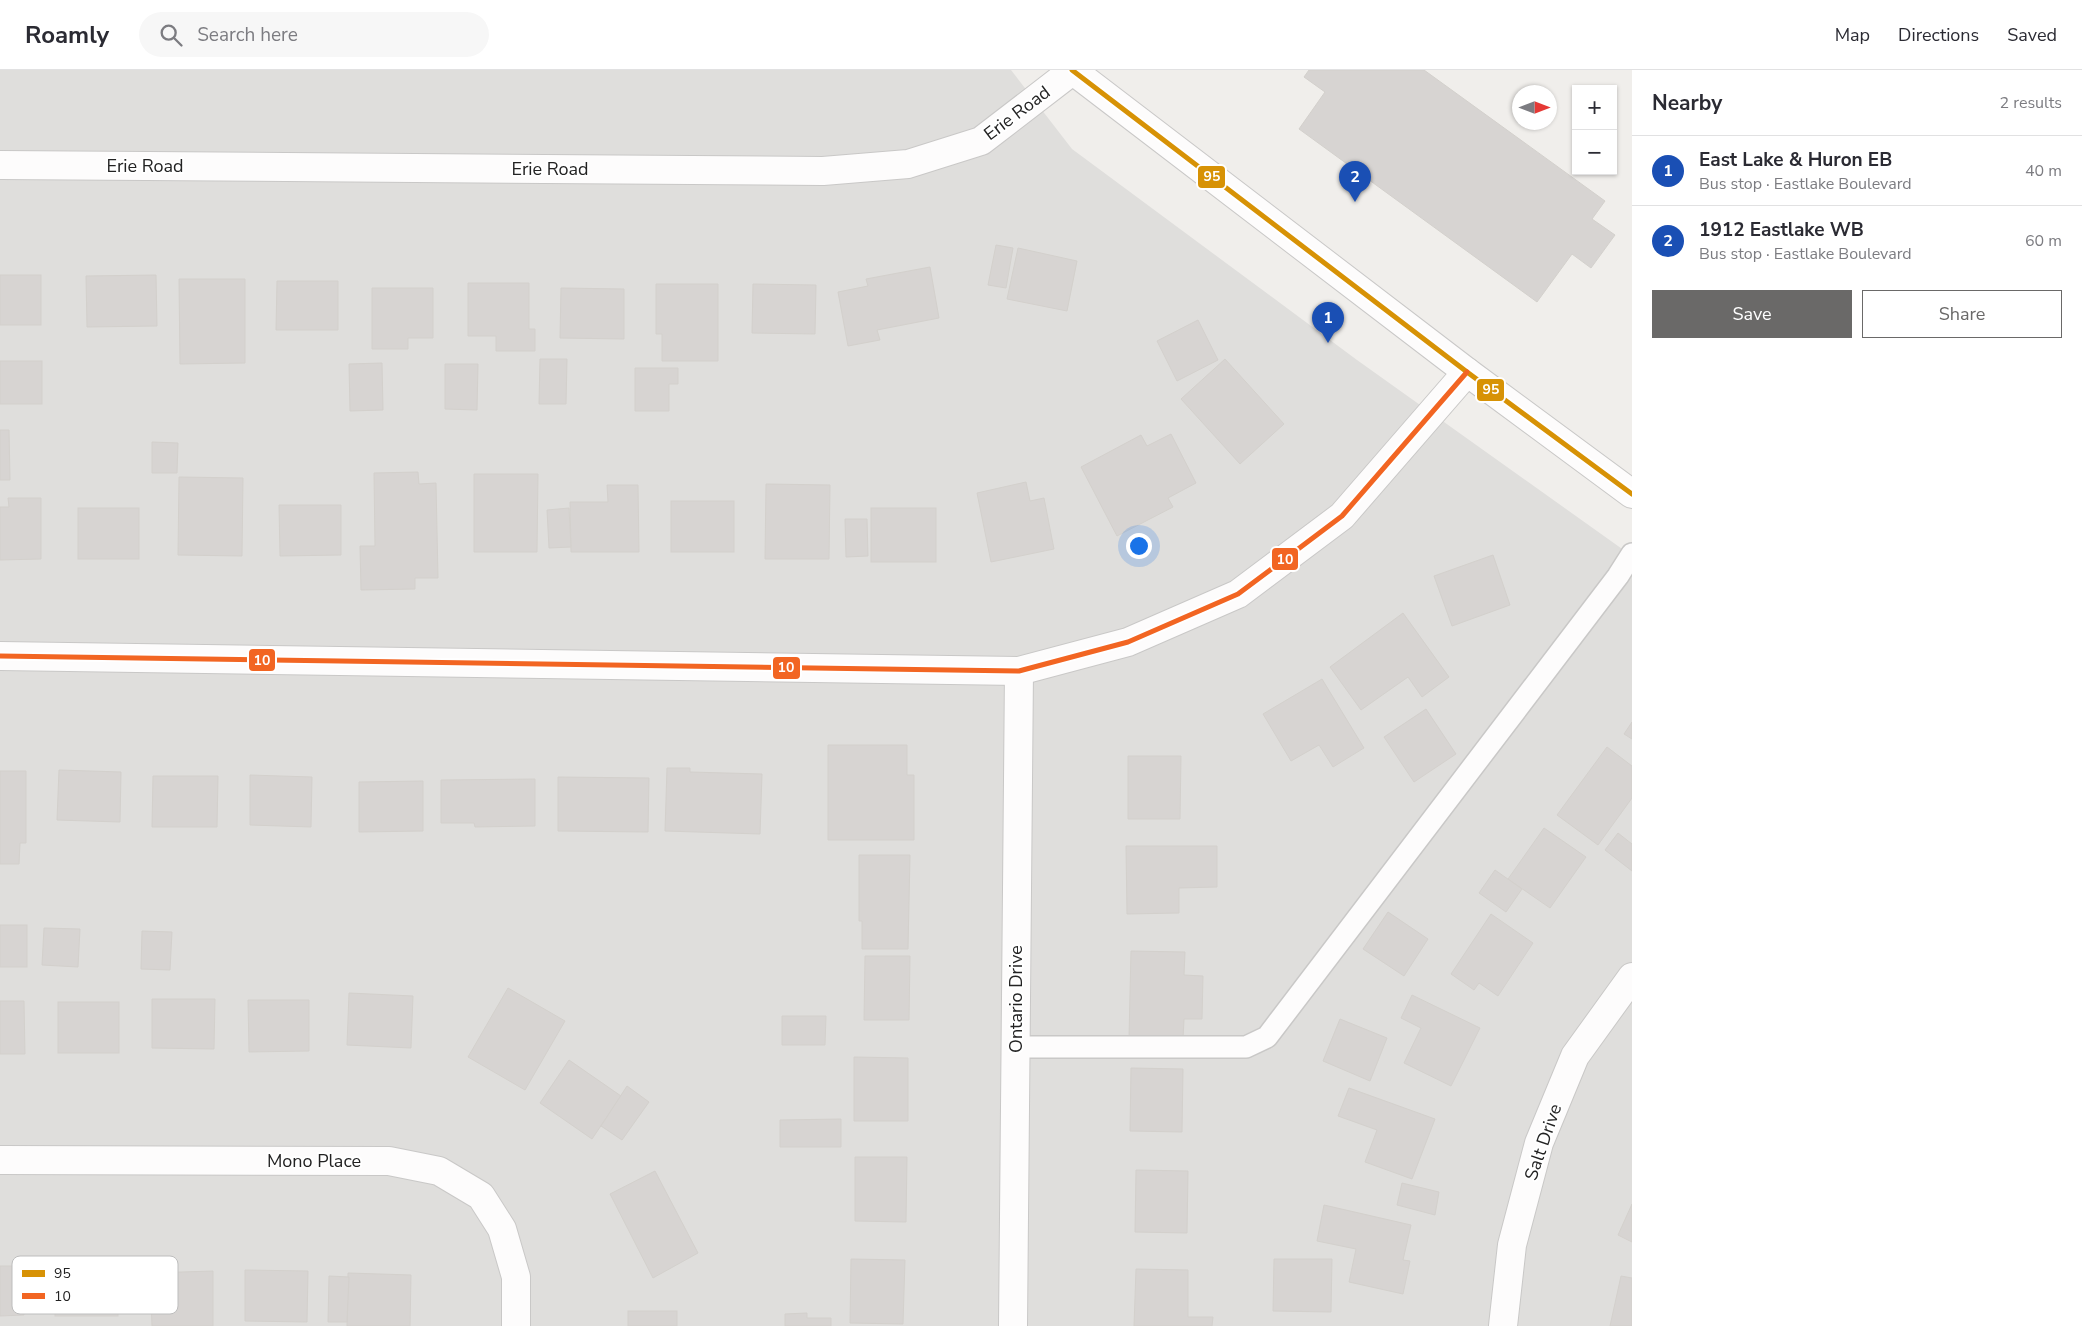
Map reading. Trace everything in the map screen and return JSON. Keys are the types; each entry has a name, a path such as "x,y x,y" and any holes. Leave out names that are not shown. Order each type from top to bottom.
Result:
{"street":[{"name":"Erie Road","path":"0,165 842,170 908,164 981,141 1072,70"},
{"path":"1072,70 1467,372 1632,494"},
{"path":"0,656 1019,671 1128,642 1238,594 1342,516 1467,372"},
{"name":"Ontario Drive","path":"1013,1326 1019,671"},
{"name":"Salt Drive","path":"1503,1326 1512,1245 1539,1144 1576,1056 1632,977"},
{"name":"Mono Place","path":"0,1160 389,1161 439,1171 481,1196 502,1229 516,1277 516,1326"}],"lane":[{"path":"1016,1047 1246,1047 1267,1037 1618,576 1632,554"}],"shaded area":[{"path":"0,70 1011,70 1072,149 1357,360 1632,556 1632,1326 0,1326"}],"building":[{"path":"1309,70 1424,70 1605,201 1592,219 1615,235 1591,268 1572,254 1537,302 1299,129 1325,92 1304,77"},
{"path":"996,245 1013,248 1006,288 988,285"},
{"path":"1018,248 1077,261 1067,311 1007,299"},
{"path":"930,267 939,318 877,330 880,340 848,346 838,292 868,286 866,279"},
{"path":"0,275 41,275 41,325 0,325"},
{"path":"156,275 157,326 87,327 86,276"},
{"path":"179,279 245,279 245,363 180,364"},
{"path":"277,281 338,281 338,330 276,330"},
{"path":"468,283 529,283 529,329 535,329 535,351 496,351 496,336 468,336"},
{"path":"656,284 718,284 718,361 662,361 662,334 656,334"},
{"path":"753,284 816,285 815,334 752,333"},
{"path":"372,288 433,288 433,338 408,338 408,349 372,349"},
{"path":"561,288 624,289 624,339 560,338"},
{"path":"1198,320 1218,360 1177,381 1157,341"},
{"path":"540,359 567,359 566,404 539,404"},
{"path":"1225,359 1284,424 1240,464 1181,399"},
{"path":"0,361 42,361 42,404 0,404"},
{"path":"382,363 383,410 350,411 349,364"},
{"path":"445,364 478,364 477,410 445,409"},
{"path":"635,368 678,368 678,384 669,384 669,411 635,411"},
{"path":"0,430 9,430 10,480 0,480"},
{"path":"1171,434 1196,483 1168,498 1173,507 1117,536 1081,467 1141,435 1147,446"},
{"path":"152,442 178,443 177,473 152,473"},
{"path":"418,472 419,484 436,483 438,578 415,578 415,589 361,590 360,546 375,546 374,473"},
{"path":"474,474 538,474 537,552 474,552"},
{"path":"179,477 243,478 242,556 178,555"},
{"path":"1026,482 1030,501 1044,498 1054,549 991,562 977,493"},
{"path":"766,484 830,485 829,559 765,559"},
{"path":"607,485 638,485 639,552 571,552 570,502 608,502"},
{"path":"8,498 41,498 41,559 0,560 0,507 9,507"},
{"path":"671,501 734,501 734,552 671,552"},
{"path":"279,505 341,505 341,555 280,556"},
{"path":"78,508 139,508 139,559 78,559"},
{"path":"569,508 571,547 549,548 547,510"},
{"path":"871,508 936,508 936,562 871,562"},
{"path":"845,519 867,519 868,556 846,557"},
{"path":"1493,555 1510,605 1452,626 1434,576"},
{"path":"1403,613 1449,677 1422,697 1408,677 1361,710 1330,667"},
{"path":"1322,679 1364,748 1333,767 1319,745 1291,761 1263,714"},
{"path":"1426,709 1456,754 1414,782 1384,737"},
{"path":"1632,722 1632,739 1624,734"},
{"path":"828,745 907,745 907,775 914,775 914,840 828,840"},
{"path":"1607,747 1632,766 1632,798 1598,845 1557,815"},
{"path":"1128,756 1181,756 1180,819 1128,819"},
{"path":"667,768 690,768 690,772 762,774 760,834 665,831"},
{"path":"59,770 121,772 120,822 57,820"},
{"path":"0,771 26,771 26,843 20,843 19,864 0,864"},
{"path":"250,775 312,777 311,827 250,825"},
{"path":"153,776 218,776 217,827 152,827"},
{"path":"558,777 649,778 648,832 558,831"},
{"path":"535,779 535,826 475,827 474,823 441,823 441,780"},
{"path":"423,781 423,831 359,832 359,782"},
{"path":"1544,828 1586,857 1550,908 1508,879"},
{"path":"1618,833 1632,844 1632,871 1605,850"},
{"path":"1126,846 1217,846 1217,887 1179,888 1179,913 1127,914"},
{"path":"859,855 910,855 908,949 862,949 862,921 859,921"},
{"path":"1495,870 1522,889 1506,912 1479,893"},
{"path":"1388,912 1428,939 1404,976 1363,949"},
{"path":"1491,914 1533,943 1498,996 1479,983 1474,990 1451,974"},
{"path":"0,925 27,925 27,967 0,967"},
{"path":"44,928 80,929 78,967 42,965"},
{"path":"142,931 172,932 170,970 141,969"},
{"path":"1131,951 1185,952 1184,975 1203,976 1202,1019 1184,1019 1183,1039 1129,1038"},
{"path":"865,956 910,956 909,1020 864,1020"},
{"path":"508,988 565,1021 525,1090 468,1057"},
{"path":"349,993 413,996 411,1048 347,1045"},
{"path":"1412,995 1480,1028 1451,1086 1404,1063 1421,1028 1401,1018"},
{"path":"152,999 215,999 214,1049 152,1048"},
{"path":"248,1000 309,1000 309,1051 249,1052"},
{"path":"0,1001 24,1001 25,1054 0,1054"},
{"path":"58,1002 119,1002 119,1053 58,1053"},
{"path":"782,1016 826,1016 825,1045 782,1045"},
{"path":"1340,1019 1387,1038 1370,1081 1323,1061"},
{"path":"854,1057 908,1058 908,1121 854,1121"},
{"path":"569,1060 621,1096 592,1139 540,1103"},
{"path":"1131,1068 1183,1069 1182,1132 1130,1131"},
{"path":"627,1086 649,1102 622,1140 601,1126"},
{"path":"1349,1088 1435,1119 1412,1179 1365,1162 1377,1130 1338,1116"},
{"path":"841,1119 841,1147 780,1147 780,1120"},
{"path":"855,1157 907,1157 906,1222 855,1221"},
{"path":"1136,1170 1188,1171 1187,1233 1135,1232"},
{"path":"655,1171 698,1253 653,1278 610,1194"},
{"path":"1402,1183 1439,1192 1435,1215 1397,1205"},
{"path":"1632,1204 1632,1242 1618,1235"},
{"path":"1324,1205 1411,1225 1403,1260 1410,1261 1403,1294 1349,1282 1356,1249 1317,1241"},
{"path":"851,1259 905,1260 903,1324 850,1323"},
{"path":"1274,1259 1332,1259 1331,1312 1273,1311"},
{"path":"0,1266 12,1266 12,1314 24,1315 0,1316"},
{"path":"1136,1269 1188,1270 1188,1317 1213,1317 1212,1326 1134,1326"},
{"path":"245,1270 308,1271 307,1322 245,1321"},
{"path":"213,1271 213,1326 152,1326 152,1314 178,1314 178,1272"},
{"path":"348,1273 411,1275 410,1326 347,1326"},
{"path":"329,1276 349,1277 347,1322 328,1322"},
{"path":"1621,1276 1632,1278 1632,1326 1610,1326"},
{"path":"628,1311 677,1311 677,1326 628,1326"},
{"path":"807,1313 807,1318 831,1318 831,1326 785,1326 785,1314"},
{"path":"55,1314 118,1314 118,1316 55,1316"}],"transit line":[{"name":"95","path":"1072,70 1467,372 1632,494"},
{"name":"10","path":"0,656 1019,671 1128,642 1238,594 1342,516 1467,372"}],"place":[{"name":"1912 Eastlake WB","path":"1355,202"},
{"name":"East Lake & Huron EB","path":"1328,343"}]}
